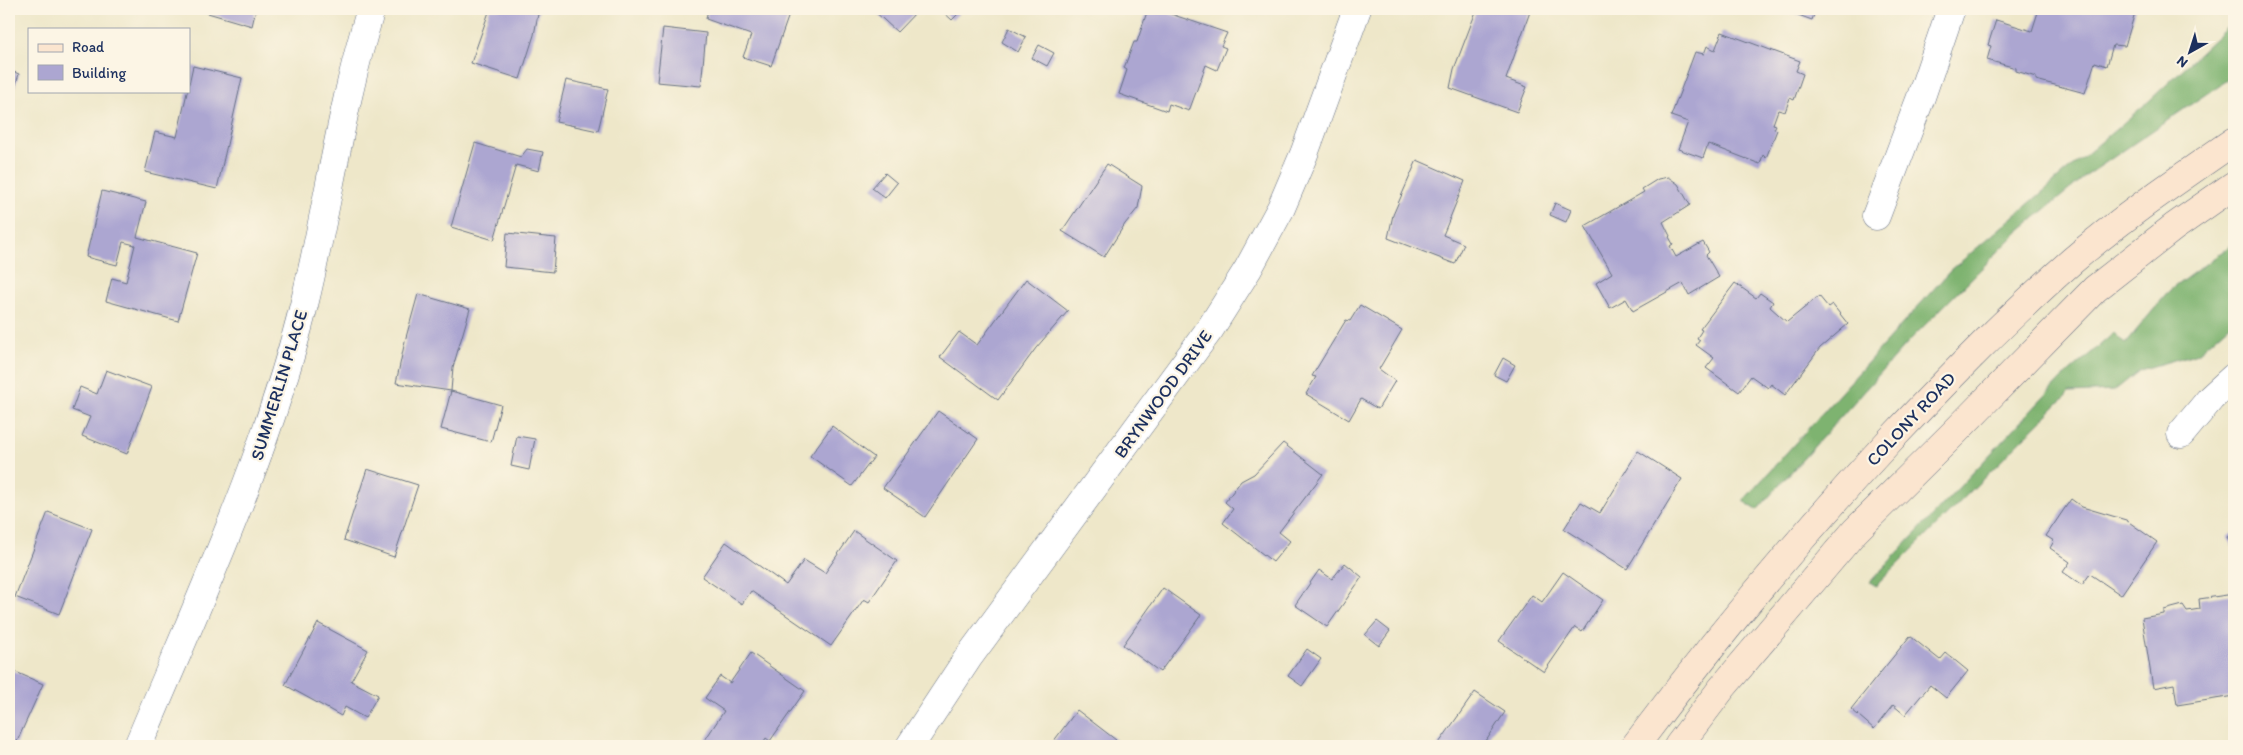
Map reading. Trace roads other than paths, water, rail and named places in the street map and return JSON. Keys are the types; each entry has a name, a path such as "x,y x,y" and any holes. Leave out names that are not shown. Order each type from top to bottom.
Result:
{"main road":[{"name":"COLONY ROAD","path":"1635,746 1700,660 1833,502 1994,333 2073,260 2152,198 2234,141"},
{"path":"1678,746 1722,688 1855,531 2095,289 2174,227 2234,185"},
{"path":"1923,406 1954,433"}],"street":[{"name":"SUMMERLIN PLACE","path":"138,746 246,488 268,428 304,306 358,52 371,9"},
{"name":"BRYNWOOD DRIVE","path":"910,746 968,658 1210,329 1248,270 1281,208 1304,154 1357,9"},
{"path":"1876,216 1921,98 1951,9"},
{"path":"2181,434 2211,398 2234,376"}]}
